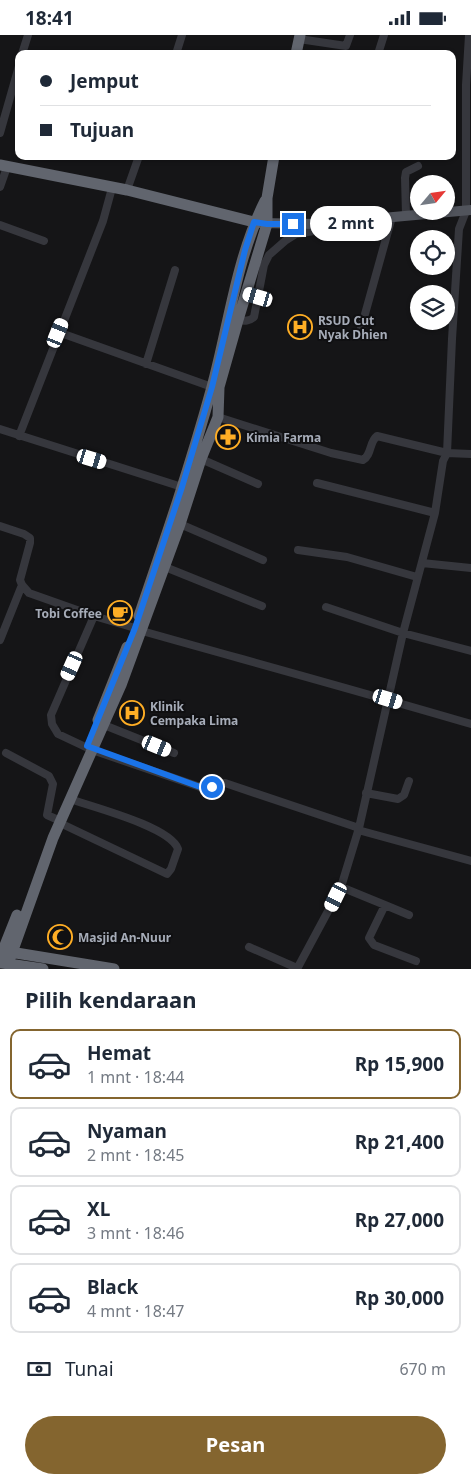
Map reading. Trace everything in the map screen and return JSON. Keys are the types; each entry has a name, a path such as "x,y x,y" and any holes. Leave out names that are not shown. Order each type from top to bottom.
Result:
{"highway":[{"path":"297,50 299,37"},
{"path":"4,958 58,821 90,748 104,725 139,629 233,320 245,294 267,224 267,198 273,160"},
{"path":"4,166 112,188 126,189 254,222"},
{"path":"58,821 70,799 165,567 201,459 218,417 219,387 245,250 254,222 267,198"},
{"path":"4,958 43,969"},
{"path":"4,958 114,969"}],"main road":[{"path":"254,222 267,224 362,223 390,221 406,215 468,210"}],"street":[{"path":"23,50 28,35"},
{"path":"177,50 182,35"},
{"path":"299,37 346,46 350,35"},
{"path":"379,50 384,35"},
{"path":"249,947 297,968 341,887 358,829 403,633 435,513 443,461 447,453 459,229 468,210 466,85 469,72 469,35"},
{"path":"0,133 15,80"},
{"path":"126,189 137,160"},
{"path":"0,187 4,166"},
{"path":"406,215 406,171 418,166"},
{"path":"20,436 58,333 103,221 112,188"},
{"path":"360,332 390,221"},
{"path":"233,320 251,320 254,317 264,265 269,255 285,241 296,234 362,223"},
{"path":"0,225 44,241"},
{"path":"146,364 175,270"},
{"path":"245,294 258,297"},
{"path":"58,333 212,387"},
{"path":"218,417 331,453 363,460 368,456 374,438 377,436 447,453 471,454"},
{"path":"0,429 182,487"},
{"path":"201,459 258,484"},
{"path":"317,483 435,513"},
{"path":"180,524 263,560"},
{"path":"0,526 30,538 20,580 29,593 94,616 280,671 388,699 471,724"},
{"path":"298,550 347,557 417,577"},
{"path":"422,563 471,568"},
{"path":"165,567 262,606"},
{"path":"0,640 22,585"},
{"path":"326,607 403,633 471,651"},
{"path":"94,616 51,715 52,723 58,733 90,748 203,788 225,783 238,786 358,829 471,861"},
{"path":"104,725 174,753"},
{"path":"6,753 49,776 53,784 47,815 167,874 171,869 178,849 174,841 160,831 70,799"},
{"path":"366,793 398,799 404,795 409,781"},
{"path":"341,887 409,915"},
{"path":"385,905 370,935 371,942 374,945 416,961"}],"place":[{"name":"RSUD Cut Nyak Dhien","path":"300,327"},
{"name":"Kimia Farma","path":"228,437"},
{"name":"Tobi Coffee","path":"120,613"},
{"name":"Klinik Cempaka Lima","path":"132,713"},
{"name":"Masjid An-Nuur","path":"60,937"}],"route":[{"path":"212,787 203,788 87,746 135,628 182,487 212,387 245,250 254,222 293,224"}]}
